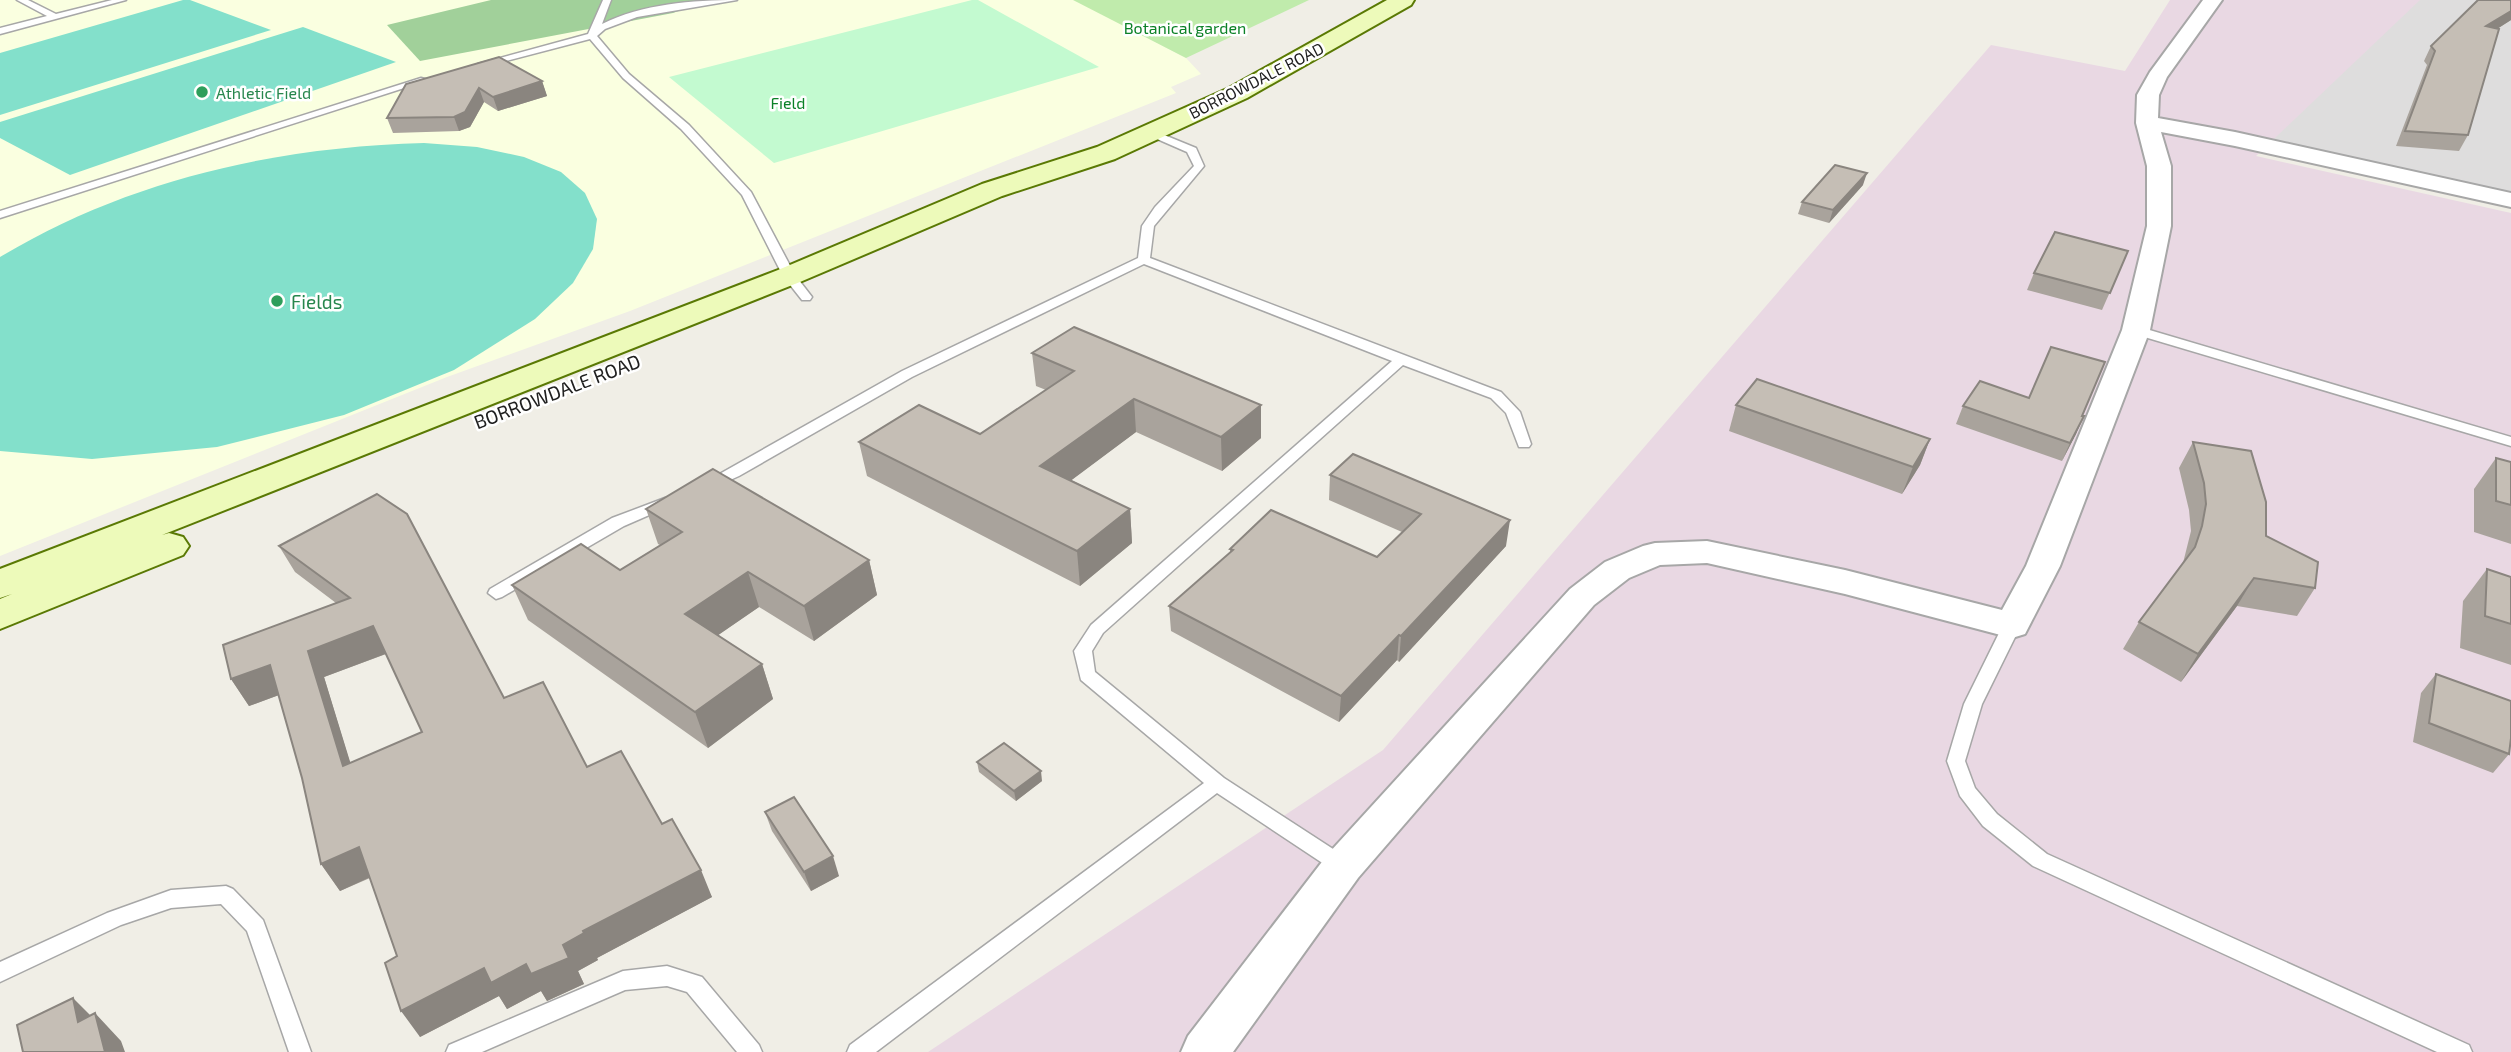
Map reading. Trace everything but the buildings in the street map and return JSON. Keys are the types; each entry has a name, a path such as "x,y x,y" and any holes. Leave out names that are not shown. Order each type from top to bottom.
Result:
{"main road":[{"name":"BORROWDALE ROAD","path":"0,615 472,424 1075,172 1106,153 1238,93 1404,0"},
{"name":"BORROWDALE ROAD","path":"0,584 797,286"}],"street":[{"path":"1205,1052 1343,866 1582,597 1617,570 1655,554 1707,552 1845,582 2012,625 2043,566 2136,330 2159,226 2159,166 2147,123 2148,95 2157,76 2213,0"},
{"path":"2147,123 2235,139 2511,200"}],"lane":[{"path":"21,0 55,17"},
{"path":"0,31 121,0"},
{"path":"592,36 607,0"},
{"path":"474,66 592,36 597,28 621,18 733,0"},
{"path":"592,36 626,76 685,127 747,194 797,286"},
{"path":"0,215 435,76"},
{"path":"1144,260 1146,228 1163,205 1191,180 1199,166 1192,150 1152,132"},
{"path":"496,593 618,522 734,473 907,374 1144,260 1496,395 1513,412 1524,444"},
{"path":"2136,330 2511,442"},
{"path":"1343,866 1217,783 1087,676 1083,651 1097,629 1401,360"},
{"path":"2012,625 1973,704 1956,761 1967,792 1990,820 2040,860 2461,1052"},
{"path":"858,1052 1217,783"},
{"path":"0,972 114,919 171,899 226,895 256,926 300,1052"},
{"path":"457,1052 623,981 667,976 694,984 751,1052"}],"shaded area":[{"path":"0,0 1076,0 1186,58 1201,74 1171,87 1176,93 630,311 447,377 0,556"},
{"path":"2170,0 2420,0 2256,156 2511,213 2511,1052 928,1052 1383,750 1991,45 2125,71"},
{"path":"2419,0 2511,0 2511,207 2256,148"}],"green space":[{"name":"Athletic Field","path":"190,0 271,30 0,115 0,53"},
{"path":"491,0 708,0 673,13 420,61 387,25"},
{"name":"Field","path":"978,0 1099,67 774,163 669,77"},
{"name":"Botanical garden","path":"1073,0 1309,0 1186,58"},
{"name":"Athletic Field","path":"303,27 396,62 70,175 0,138 0,122"},
{"name":"Fields","path":"424,143 477,147 524,157 561,172 585,193 597,219 593,249 573,283 535,319 454,370 344,415 217,447 92,459 0,451 0,257 99,207 204,173 313,152"}],"place":[{"name":"Athletic Field","path":"202,92"},
{"name":"Fields","path":"277,301"}]}
